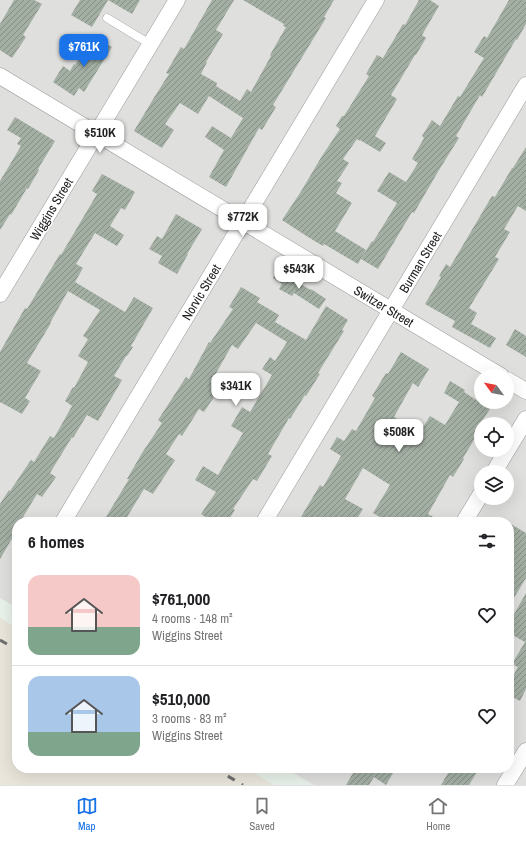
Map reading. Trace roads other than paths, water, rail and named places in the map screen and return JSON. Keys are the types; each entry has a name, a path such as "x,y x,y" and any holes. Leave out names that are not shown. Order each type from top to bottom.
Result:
{"street":[{"name":"Wiggins Street","path":"0,294 177,0"},
{"name":"Norvic Street","path":"66,517 376,0"},
{"name":"Switzer Street","path":"0,76 489,369"},
{"name":"Burman Street","path":"267,517 526,85"},
{"path":"514,384 526,391"},
{"path":"498,465 526,419"},
{"path":"467,517 474,505"},
{"path":"514,771 526,751"},
{"path":"506,785 513,773"}],"lane":[{"path":"107,18 150,44"}],"railway":[{"path":"0,640 12,647"},
{"path":"223,773 243,785"}]}
